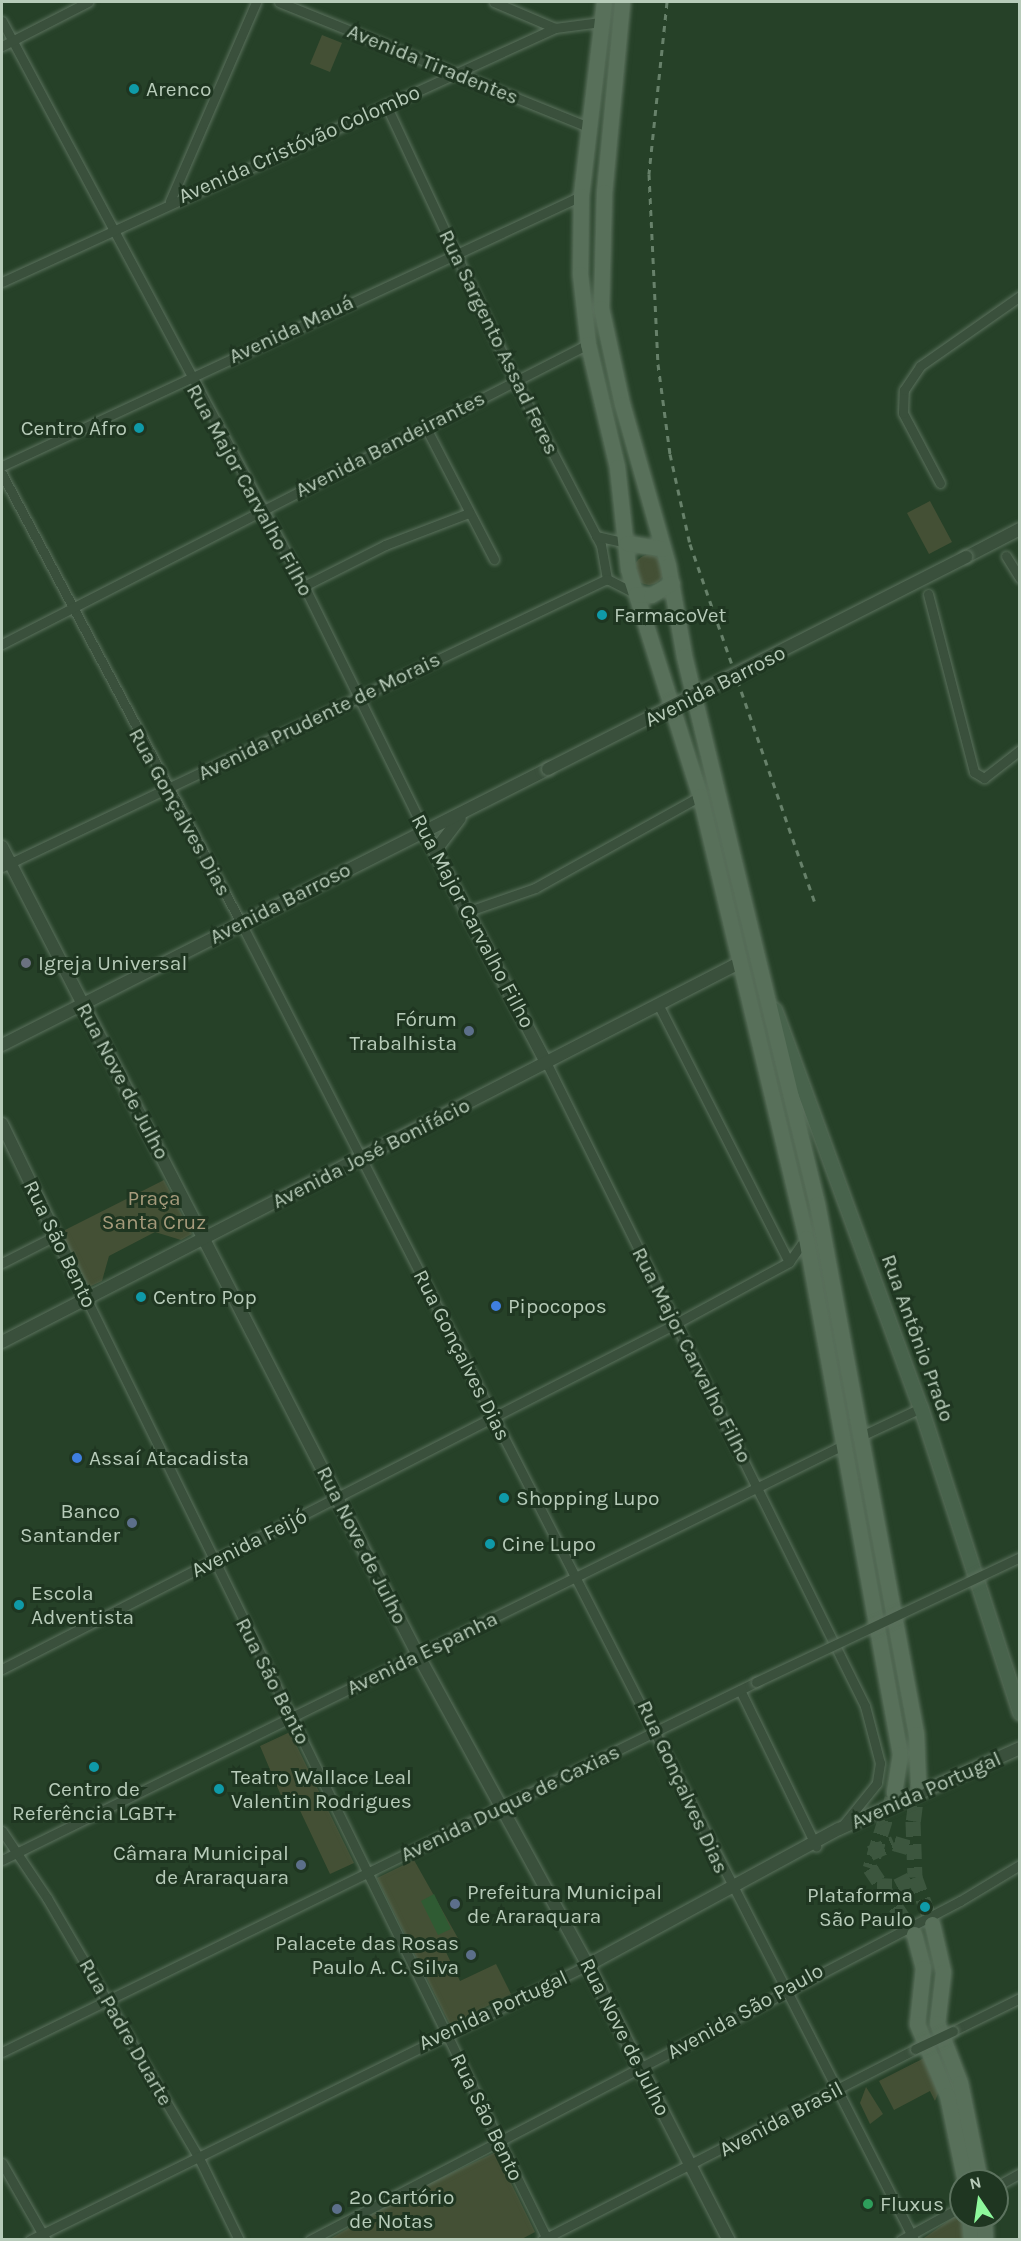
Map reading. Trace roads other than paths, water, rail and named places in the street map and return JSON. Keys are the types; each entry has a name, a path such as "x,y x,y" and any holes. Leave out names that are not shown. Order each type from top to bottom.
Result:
{"main road":[{"path":"604,2 586,126 581,195 580,274 588,344 617,466 636,594 700,796 806,1238 900,1754 894,1793"},
{"path":"622,2 598,273 622,405 672,583 817,1204 916,1734 918,1783"},
{"path":"627,543 663,549"},
{"path":"636,594 651,595 672,583"},
{"name":"Rua Antônio Prado","path":"764,981 921,1408 1020,1713"},
{"path":"932,1924 943,1972 937,2023 960,2083 978,2169"},
{"path":"914,1934 923,1968 917,2024 947,2095 962,2169"}],"street":[{"path":"2,46 88,2"},
{"path":"170,201 256,2"},
{"name":"Avenida Tiradentes","path":"279,2 586,126"},
{"path":"494,2 555,28"},
{"name":"Rua Major Carvalho Filho","path":"2,21 188,378 304,586 424,830 470,911 848,1667 874,1736 880,1763 877,1783 839,1829"},
{"name":"Avenida Cristóvão Colombo","path":"2,282 170,201 555,28 601,22"},
{"name":"Rua Sargento Assad Feres","path":"386,105 515,380 596,536 608,563 607,579"},
{"name":"Avenida Mauá","path":"2,466 581,195"},
{"path":"940,483 903,413 904,390 920,366 1020,296"},
{"name":"Avenida Bandeirantes","path":"2,644 588,344"},
{"path":"425,426 494,559"},
{"name":"Rua Gonçalves Dias","path":"2,474 165,790 241,923 658,1731 731,1889 912,2237"},
{"path":"304,586 385,545 470,513"},
{"name":"Avenida Barroso","path":"2,1045 424,830 463,814 1020,529"},
{"path":"596,536 627,543"},
{"path":"1006,556 1020,578"},
{"path":"607,579 636,594"},
{"name":"Avenida Prudente de Morais","path":"6,865 607,579"},
{"path":"928,594 974,772 984,778 1020,750"},
{"path":"470,911 535,888 700,796"},
{"name":"Avenida Barroso","path":"435,851 463,814"},
{"name":"Rua Nove de Julho","path":"2,848 6,865 83,1004 418,1655 504,1808 588,1965 729,2240"},
{"name":"Avenida José Bonifácio","path":"2,1342 203,1237 547,1064 739,963"},
{"path":"658,1004 789,1262"},
{"name":"Rua São Bento","path":"2,1124 544,2238"},
{"path":"2,1263 55,1236"},
{"name":"Avenida Feijó","path":"2,1670 675,1324 789,1262 806,1238"},
{"path":"860,1437 921,1408"},
{"name":"Avenida Espanha","path":"2,1860 843,1445"},
{"name":"Avenida Duque de Caxias","path":"2,2052 367,1872 504,1808 756,1682 1020,1557"},
{"path":"740,1690 816,1846"},
{"name":"Avenida Portugal","path":"30,2240 44,2236 445,2032 588,1965 816,1846 839,1829 1020,1748"},
{"name":"Rua Padre Duarte","path":"2,1831 107,2001 198,2156 239,2240"},
{"name":"Avenida São Paulo","path":"310,2240 498,2140 642,2068 784,1989 888,1939 1020,1865"},
{"name":"Avenida Brasil","path":"544,2238 692,2166 836,2088 1020,1998"},
{"path":"2,2163 44,2236"},
{"path":"901,2240 912,2237 949,2214"}],"tunnel":[{"path":"918,1783 913,1821 915,1877 932,1924"},
{"path":"892,1798 870,1868 914,1934"},
{"path":"870,1853 894,1843 912,1848"},
{"path":"877,1885 897,1886 915,1877"}],"railway":[{"path":"667,2 649,174 658,364 670,454 690,544 814,901"}],"place":[{"name":"Arenco","path":"134,89"},
{"name":"Centro Afro","path":"139,428"},
{"name":"FarmacoVet","path":"602,615"},
{"name":"Igreja Universal","path":"26,963"},
{"name":"Fórum Trabalhista","path":"469,1031"},
{"name":"Centro Pop","path":"141,1297"},
{"name":"Pipocopos","path":"496,1306"},
{"name":"Assaí Atacadista","path":"77,1458"},
{"name":"Shopping Lupo","path":"504,1498"},
{"name":"Banco Santander","path":"132,1523"},
{"name":"Cine Lupo","path":"490,1544"},
{"name":"Escola Adventista","path":"19,1605"},
{"name":"Centro de Referência LGBT+","path":"94,1767"},
{"name":"Teatro Wallace Leal Valentin Rodrigues","path":"219,1789"},
{"name":"Câmara Municipal de Araraquara","path":"301,1865"},
{"name":"Prefeitura Municipal de Araraquara","path":"455,1904"},
{"name":"Plataforma São Paulo","path":"925,1907"},
{"name":"Palacete das Rosas Paulo A. C. Silva","path":"471,1955"},
{"name":"Fluxus","path":"868,2204"},
{"name":"2º Cartório de Notas","path":"337,2209"}],"park label":[{"name":"Praça Santa Cruz","path":"154,1210"}]}
